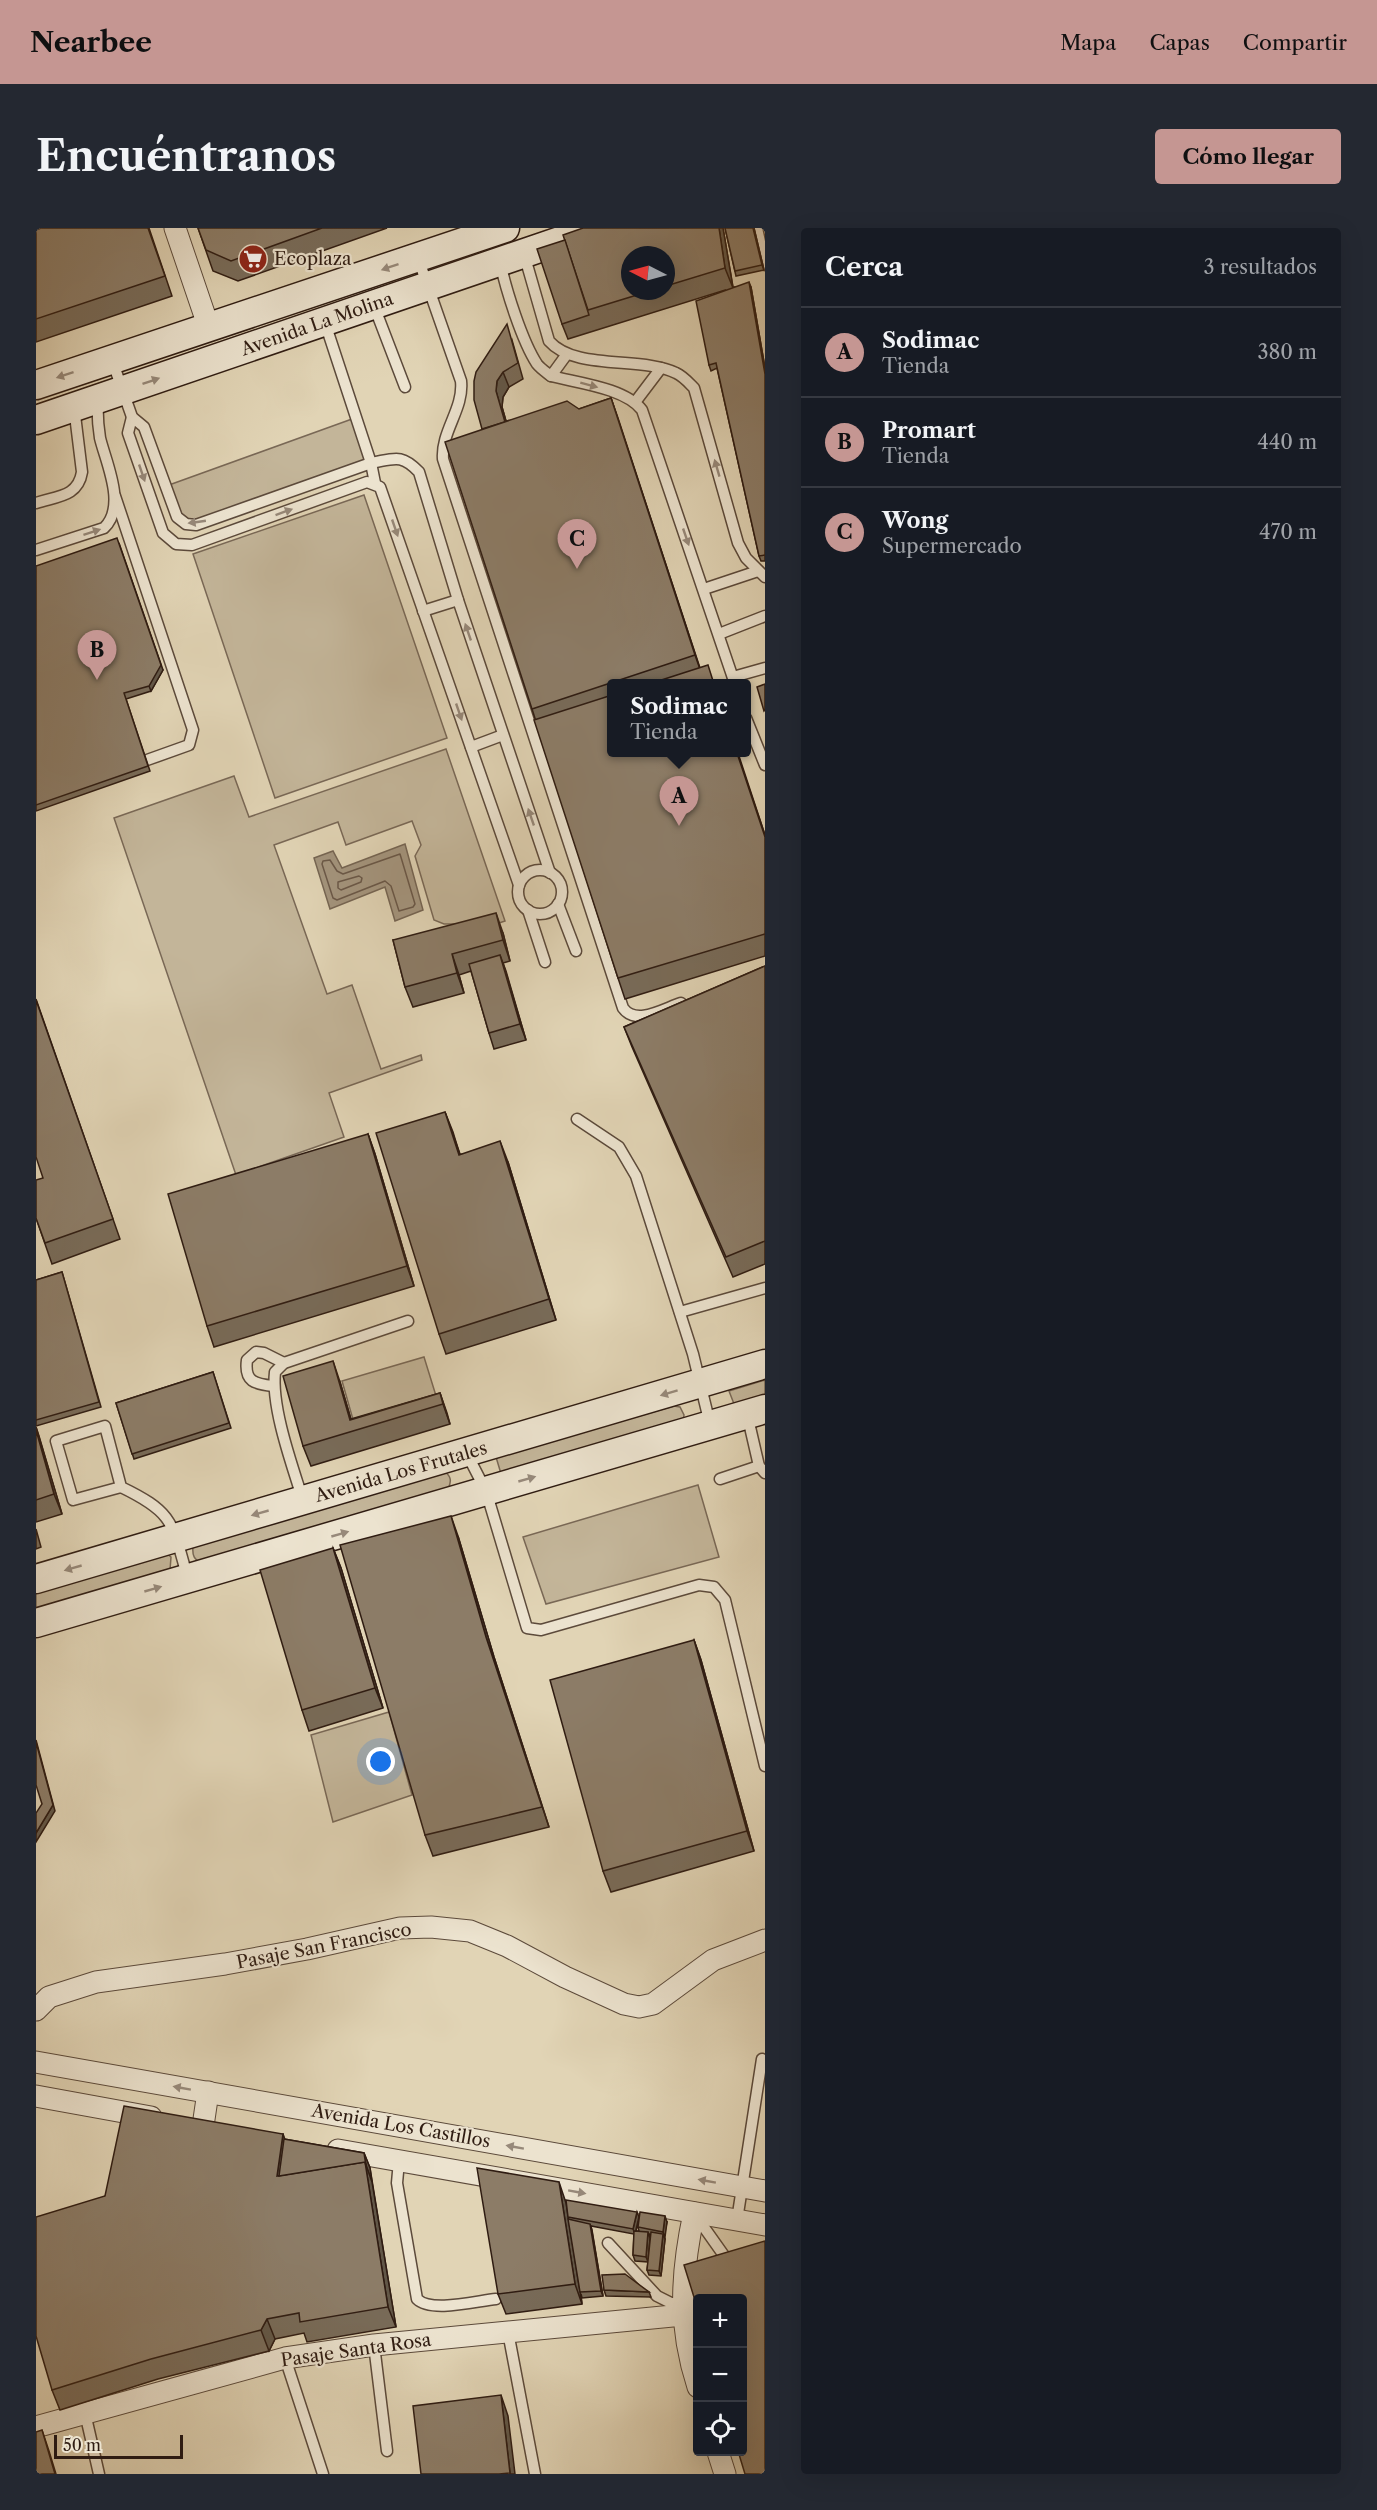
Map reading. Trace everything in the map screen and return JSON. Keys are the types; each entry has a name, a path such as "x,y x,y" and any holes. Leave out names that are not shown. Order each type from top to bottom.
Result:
{"main road":[{"name":"Avenida La Molina","path":"36,385 418,258 470,234 505,228"},
{"name":"Avenida La Molina","path":"36,420 598,228"},
{"name":"Avenida Los Frutales","path":"36,1579 765,1364"},
{"path":"36,1623 756,1412"}],"street":[{"path":"175,228 209,328"},
{"path":"470,234 502,261"},
{"name":"Pasaje San Francisco","path":"36,2010 49,1997 96,1982 225,1964 307,1949 399,1928 431,1927 470,1931 507,1946 565,1977 616,2000 639,2007 653,2004 713,1960 765,1940"},
{"name":"Avenida Los Castillos","path":"36,2062 765,2191"},
{"path":"36,2068 40,2097 224,2130"},
{"path":"126,2113 131,2079"},
{"path":"203,2126 208,2092"},
{"path":"433,2167 439,2133"},
{"name":"Avenida Los Castillos","path":"318,2146 765,2225"},
{"path":"659,2206 662,2173"},
{"path":"693,2363 682,2309 688,2242 694,2213"},
{"name":"Pasaje Santa Rosa","path":"36,2427 285,2358 374,2345 508,2332 682,2309"},
{"path":"720,2456 725,2474"}],"lane":[{"path":"757,228 765,265"},
{"path":"418,258 461,381 460,400 442,447 443,459 623,1008 628,1015 636,1018 693,999"},
{"path":"502,261 543,323 549,341 557,350 567,354 661,368 677,374 694,388 738,543 746,558 762,574"},
{"path":"502,261 505,286 537,364 551,376 624,395 636,401 642,410 734,679"},
{"path":"374,305 405,387"},
{"path":"325,322 371,463 375,483"},
{"path":"522,330 543,323"},
{"path":"517,354 530,348"},
{"path":"551,376 567,354"},
{"path":"36,502 75,490 80,482 98,399 112,360"},
{"path":"636,401 661,368"},
{"path":"98,399 132,417 144,427 177,517 186,524 196,525 371,463 398,457 410,462 419,472 458,600 550,873"},
{"path":"98,399 97,416 100,436 115,496 193,730 189,745 147,760"},
{"path":"132,417 128,433 155,513 163,533 176,544 192,545 367,482 375,483 380,487 519,885 519,899 528,910 545,962"},
{"path":"36,550 104,528 113,513 115,496"},
{"path":"704,589 762,574"},
{"path":"423,611 458,600"},
{"path":"719,634 765,616"},
{"path":"737,679 765,668"},
{"path":"751,728 765,765"},
{"path":"471,747 503,735"},
{"path":"519,885 523,878 536,870 550,873 555,877 561,890 558,904 554,909 541,914 528,910"},
{"path":"558,904 576,951"},
{"path":"577,1119 620,1147 630,1161 681,1312 710,1425"},
{"path":"681,1312 765,1288"},
{"path":"303,1500 291,1462 273,1386 274,1372 284,1363 408,1321"},
{"path":"273,1386 257,1385 251,1381 246,1368 247,1360 256,1352 264,1353 284,1363"},
{"path":"720,1479 762,1470 756,1412"},
{"path":"121,1487 105,1426 56,1442 73,1500 121,1487 150,1502 169,1518 177,1537 188,1579"},
{"path":"466,1453 486,1491 527,1628 533,1630 699,1585 714,1587 725,1600 765,1766"},
{"path":"737,2220 762,2059"},
{"path":"399,2161 397,2183 417,2299 422,2304 433,2307 496,2299"},
{"path":"694,2213 734,2270"},
{"path":"608,2243 657,2296 682,2309"},
{"path":"508,2332 535,2474"},
{"path":"374,2345 387,2451"},
{"path":"285,2358 322,2474"},
{"path":"85,2413 99,2474"}],"shaded area":[{"path":"352,419 371,466 194,525 180,517 169,485"},
{"path":"364,495 447,738 275,798 193,554"},
{"path":"446,749 505,921 460,936 456,924 444,924 434,920 415,856 421,845 412,821 346,845 338,822 274,845 327,994 352,985 381,1069 421,1055 422,1060 329,1093 344,1137 236,1175 114,818 234,776 249,817"},
{"path":"424,1357 441,1412 358,1437 342,1381"},
{"path":"765,1380 765,1400 736,1409 729,1391"},
{"path":"674,1406 680,1407 684,1415 683,1422 502,1477 496,1457"},
{"path":"444,1471 450,1479 448,1489 202,1564 193,1555 193,1546"},
{"path":"698,1485 719,1557 546,1604 523,1537"},
{"path":"166,1553 171,1557 170,1570 36,1612 36,1586"},
{"path":"389,1712 412,1795 333,1822 311,1735"}],"water":[{"path":"405,844 423,910 395,921 385,887 330,909 314,858 333,851 342,868"}],"building":[{"path":"41,228 148,228 165,276 36,319 36,230"},
{"path":"198,228 322,228 231,261 206,250"},
{"path":"583,228 719,228 725,268 675,283 675,246 621,246 621,300 588,310 563,235"},
{"path":"725,228 753,228 762,265 735,271"},
{"path":"565,240 589,315 562,324 537,249"},
{"path":"749,282 765,374 765,555 759,556 716,363 709,365 696,301"},
{"path":"507,324 518,363 503,372 497,381 496,391 505,422 482,429 474,400 476,372"},
{"path":"611,398 695,655 623,679 607,679 607,684 532,709 445,442 567,401 579,409"},
{"path":"117,538 161,665 149,686 124,693 148,766 36,805 36,566"},
{"path":"708,665 712,679 665,679"},
{"path":"765,684 765,710 764,711 757,687"},
{"path":"607,697 607,757 738,757 765,837 765,934 618,978 534,720"},
{"path":"496,913 503,940 452,954 457,973 405,987 393,940"},
{"path":"500,955 520,1024 489,1033 469,964"},
{"path":"765,966 765,1241 726,1257 624,1027"},
{"path":"36,1000 113,1219 45,1243 36,1218 36,1180 43,1178 36,1157"},
{"path":"445,1112 459,1155 500,1141 549,1299 439,1334 376,1133"},
{"path":"368,1134 407,1266 207,1326 168,1194"},
{"path":"62,1272 99,1402 36,1420 36,1280"},
{"path":"333,1361 350,1420 440,1393 443,1404 303,1446 283,1376"},
{"path":"213,1372 229,1423 132,1454 116,1403"},
{"path":"36,1430 54,1494 36,1500"},
{"path":"451,1516 486,1637 542,1807 425,1835 340,1545"},
{"path":"333,1548 375,1688 302,1710 260,1570"},
{"path":"694,1640 747,1831 603,1871 550,1680"},
{"path":"36,1742 53,1805 36,1833 36,1813 42,1804 36,1785"},
{"path":"124,2106 283,2134 277,2176 365,2162 388,2307 300,2322 299,2313 267,2319 261,2330 151,2359 52,2390 36,2336 36,2217 105,2196"},
{"path":"284,2139 364,2153 366,2166 365,2162 279,2176"},
{"path":"477,2168 559,2182 575,2284 498,2294"},
{"path":"566,2200 637,2212 633,2229 568,2217"},
{"path":"640,2212 665,2216 663,2232 638,2227"},
{"path":"568,2219 590,2224 601,2291 580,2292"},
{"path":"634,2231 648,2232 646,2257 633,2255"},
{"path":"651,2232 663,2234 659,2271 647,2270"},
{"path":"765,2241 765,2474 745,2474 740,2456 747,2456 747,2294 693,2294 684,2265"},
{"path":"625,2274 649,2292 604,2290 602,2275"},
{"path":"501,2395 510,2473 421,2474 413,2406"},
{"path":"42,2430 55,2474 36,2474 36,2432"}],"place":[{"name":"Ecoplaza","path":"253,259"},
{"name":"Wong","path":"577,569"},
{"name":"Promart","path":"97,680"},
{"name":"Sodimac","path":"679,826"}]}
